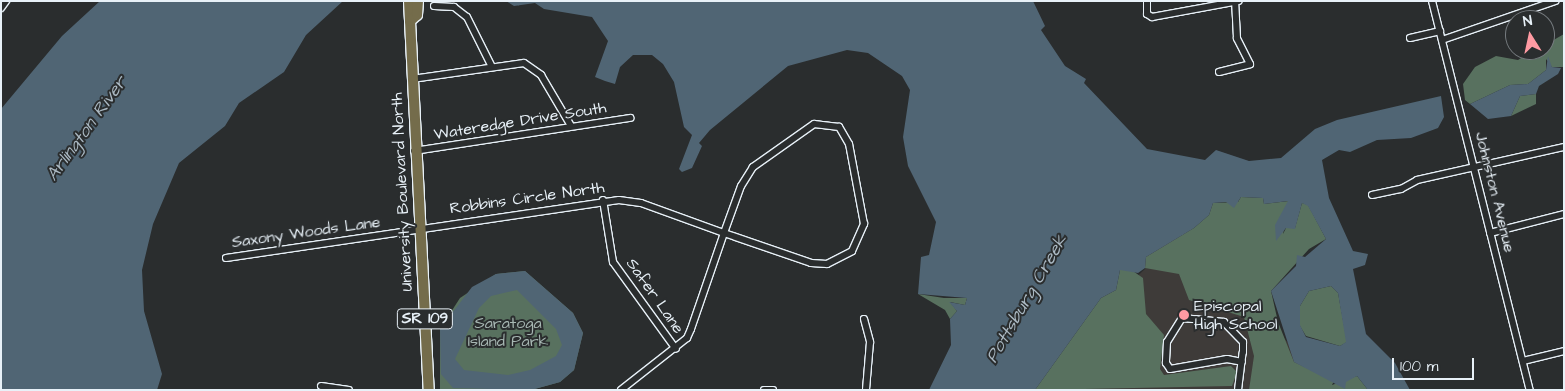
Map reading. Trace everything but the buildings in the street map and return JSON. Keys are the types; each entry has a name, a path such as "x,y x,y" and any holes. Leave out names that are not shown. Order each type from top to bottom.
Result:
{"main road":[{"name":"University Boulevard North","path":"409,1 410,79 429,390"},
{"name":"University Boulevard North","path":"410,21 417,15 418,1"}],"street":[{"path":"1,2 6,1"},
{"path":"1,8 6,1"},
{"path":"1147,1 1147,14 1152,17 1236,2 1237,38 1250,64 1219,72"},
{"name":"Johnston Avenue","path":"1432,1 1523,361 1528,389"},
{"path":"1442,40 1555,1"},
{"path":"434,6 454,7 467,17 492,67"},
{"path":"1410,38 1440,31"},
{"path":"410,79 520,63 533,67 571,126"},
{"name":"Wateredge Drive South","path":"414,151 630,118"},
{"path":"621,390 676,349 691,329 724,233 753,167 807,127 833,124 847,137 864,215 860,238 846,257 827,264 811,263 724,233"},
{"path":"1372,195 1401,189 1417,180 1475,169 1564,147"},
{"name":"Robbins Circle North","path":"420,228 603,200 642,204 724,233"},
{"name":"Safer Lane","path":"603,200 614,262 676,349"},
{"path":"1490,232 1564,214"},
{"name":"Saxony Woods Lane","path":"226,258 420,228"},
{"path":"1238,390 1242,362 1243,342 1224,322 1182,318 1167,342 1166,363 1170,369 1227,359 1242,362"},
{"path":"864,319 870,342 866,390"},
{"path":"1523,361 1564,351"},
{"path":"321,386 349,390"},
{"path":"764,390 773,390"}],"shaded area":[{"name":"Episcopal High School","path":"1193,228 1327,390 1035,390 1085,325 1145,269 1146,257"}],"green space":[{"path":"1564,34 1564,67 1552,67 1547,60 1555,60 1555,39"},
{"path":"1496,56 1505,58 1505,60 1546,60 1546,70 1528,84 1510,85 1470,104 1465,100 1463,84 1475,67"},
{"path":"1536,94 1536,104 1511,116 1520,96"},
{"path":"1241,197 1263,198 1264,204 1289,201 1283,234 1286,228 1295,228 1302,203 1308,205 1326,239 1309,249 1271,291 1278,322 1294,362 1334,381 1332,385 1357,376 1368,390 1249,390 1254,356 1244,317 1189,300 1179,274 1145,268 1146,257 1194,228 1209,215 1213,203 1238,202"},
{"path":"1130,269 1143,278 1146,314 1164,335 1160,369 1164,375 1231,366 1237,372 1232,386 1035,390 1101,298 1116,290 1120,270"},
{"name":"Saratoga Island Park","path":"525,271 573,313 583,333 574,370 560,382 531,390 440,390 440,329 460,298 496,274"},
{"path":"1331,286 1338,293 1347,342 1340,346 1306,336 1300,326 1300,306 1309,291"},
{"path":"918,294 944,298 967,298 965,305 950,302 957,311 950,319 945,310"}],"water":[{"name":"Arlington River","path":"100,1 343,1 306,35 284,72 239,103 225,126 179,163 153,224 142,270 144,311 162,374 157,390 1,390 1,109 62,36"},
{"name":"Pottsburg Creek","path":"506,1 1033,1 1045,26 1041,30 1065,66 1086,79 1084,83 1147,149 1205,160 1216,150 1249,161 1281,158 1315,129 1337,120 1441,96 1444,117 1438,128 1411,138 1377,140 1350,152 1339,150 1322,160 1329,198 1353,251 1368,254 1365,265 1353,269 1366,334 1395,363 1410,390 1368,390 1357,376 1346,382 1345,389 1294,362 1271,291 1296,266 1297,255 1305,257 1326,239 1308,206 1302,203 1295,229 1286,228 1276,241 1275,225 1288,201 1264,204 1263,198 1241,197 1234,208 1226,202 1213,203 1209,215 1194,228 1146,257 1145,268 1138,273 1120,270 1116,290 1101,298 1035,390 929,390 951,345 950,319 957,311 949,302 965,305 967,298 918,294 921,257 929,255 936,222 908,166 903,137 910,90 902,76 868,53 847,50 788,66 710,130 699,143 702,146 692,168 682,172 679,169 692,135 684,127 674,82 663,64 652,55 633,55 620,67 615,84 605,81 595,77 608,41 592,17 544,9 535,3 514,6","holes":["1331,286 1338,293 1346,342 1340,346 1306,337 1300,325 1300,306 1309,291"]},
{"path":"1547,60 1549,60 1552,67 1561,68 1558,74 1539,86 1536,94 1520,96 1511,116 1488,119 1470,104 1510,85 1528,84 1546,70"},
{"path":"525,271 573,313 583,333 574,370 560,382 531,390 453,388 441,374 440,329 472,287 496,274","holes":["517,290 556,329 562,345 556,356 530,370 508,375 464,370 455,359 479,308 491,296"]}],"place":[{"name":"Episcopal High School","path":"1184,315"}]}
